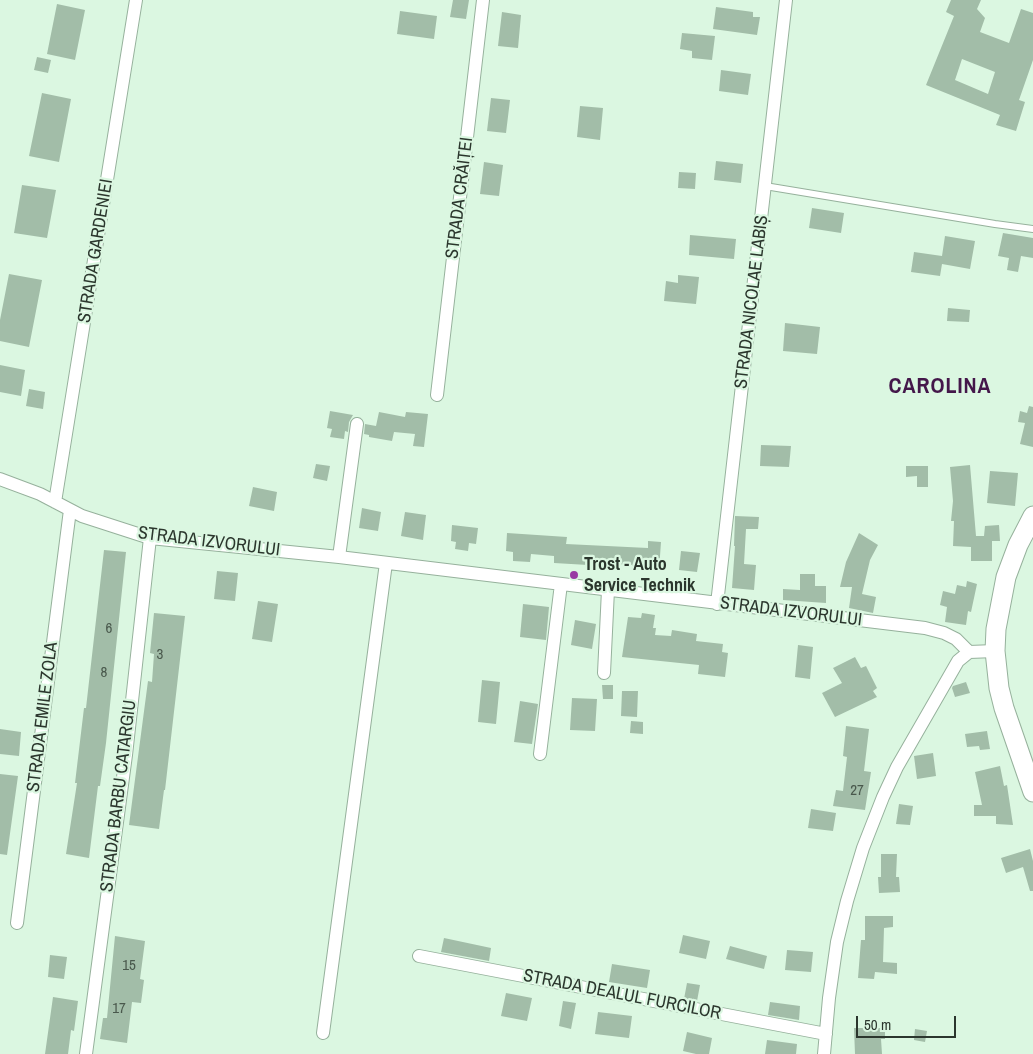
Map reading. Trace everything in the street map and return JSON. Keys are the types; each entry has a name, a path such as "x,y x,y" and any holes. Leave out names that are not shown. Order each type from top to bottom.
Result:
{"main road":[{"path":"1033,516 1018,545 1006,577 996,629 995,651 999,688 1004,708 1033,792"}],"street":[{"name":"STRADA GARDENIEI","path":"55,502 136,0"},
{"name":"STRADA CRĂIȚEI","path":"437,395 483,0"},
{"name":"STRADA NICOLAE LABIȘ","path":"717,604 786,0"},
{"path":"338,556 357,424"},
{"name":"STRADA IZVORULUI","path":"0,479 55,502 82,516 150,538 338,556 717,604 925,628 944,633 956,639 969,652"},
{"name":"STRADA EMILE ZOLA","path":"16,923 70,510"},
{"name":"STRADA BARBU CATARGIU","path":"86,1054 126,755 150,538"},
{"path":"323,1032 386,562"},
{"path":"540,754 561,584"},
{"path":"604,673 608,590"},
{"path":"824,1054 837,942 846,900 863,848 883,797 897,767 958,660 969,652 995,651"},
{"name":"STRADA DEALUL FURCILOR","path":"419,956 826,1034"}],"lane":[{"path":"765,186 1033,229"}],"building":[{"path":"453,0 469,0 466,19 450,17"},
{"path":"951,0 981,0 977,9 985,18 980,32 1009,43 1021,9 1033,13 1033,60 1019,100 1025,102 1016,131 996,125 1000,115 926,85 954,16 946,12","holes":["962,59 995,72 988,94 955,80"]},
{"path":"57,4 85,10 75,60 47,54"},
{"path":"716,7 753,12 753,17 760,17 757,35 713,29"},
{"path":"400,11 437,16 434,39 397,34"},
{"path":"502,12 521,15 518,48 498,46"},
{"path":"682,33 715,36 712,60 692,58 692,51 680,49"},
{"path":"37,57 51,60 48,73 34,70"},
{"path":"721,70 751,74 748,95 719,91"},
{"path":"42,93 71,99 59,162 29,156"},
{"path":"491,98 510,100 506,133 487,131"},
{"path":"580,106 603,108 600,140 577,137"},
{"path":"716,161 743,164 741,183 714,180"},
{"path":"484,162 503,165 499,196 480,194"},
{"path":"679,172 696,173 695,189 678,188"},
{"path":"22,185 56,190 47,238 14,233"},
{"path":"812,208 844,213 841,233 809,228"},
{"path":"1003,233 1033,238 1033,258 1021,256 1018,272 1007,270 1009,258 998,256"},
{"path":"690,235 736,239 734,259 689,255"},
{"path":"945,236 975,241 970,269 942,264 940,276 911,272 914,252 942,256"},
{"path":"9,274 42,280 29,347 0,341 0,320"},
{"path":"678,275 699,277 696,304 664,301 666,281 678,283"},
{"path":"948,308 970,310 969,322 947,321"},
{"path":"785,323 820,327 817,354 783,351"},
{"path":"0,365 25,370 21,396 0,392"},
{"path":"29,389 45,392 43,409 26,406"},
{"path":"1029,406 1033,407 1033,447 1020,444 1025,423 1018,422 1020,411 1027,413"},
{"path":"330,411 353,415 349,422 348,432 345,431 344,439 330,437 332,429 327,428"},
{"path":"379,412 405,417 406,412 428,414 424,447 413,446 415,434 394,432 392,441 369,437 369,435 364,434 365,424 376,426"},
{"path":"761,445 791,446 789,467 760,466"},
{"path":"316,464 330,466 327,481 313,478"},
{"path":"970,465 976,536 984,536 985,526 999,525 1000,541 992,541 992,561 971,561 971,547 953,546 954,521 951,521 953,501 950,467"},
{"path":"906,466 928,466 928,487 917,487 917,476 906,477"},
{"path":"990,471 1018,473 1015,506 987,503"},
{"path":"253,487 277,492 274,511 249,506"},
{"path":"362,508 381,512 378,531 359,528"},
{"path":"405,512 426,515 423,540 401,536"},
{"path":"735,516 759,517 758,529 746,529 744,564 756,565 754,590 732,588"},
{"path":"452,525 478,528 476,544 469,543 468,551 455,549 456,542 451,541"},
{"path":"507,533 567,537 566,544 648,548 648,541 661,542 659,570 605,563 605,566 554,563 554,556 531,554 530,562 513,561 513,552 506,551"},
{"path":"859,533 878,545 870,560 862,594 876,597 873,613 849,608 852,587 840,587 846,562"},
{"path":"104,550 126,552 106,743 100,786 98,786 89,858 66,854 77,783 75,783 84,708 86,708"},
{"path":"681,551 700,553 697,572 679,570"},
{"path":"217,571 238,573 235,601 214,599"},
{"path":"800,574 815,574 815,586 826,586 826,603 783,600 783,589 800,590"},
{"path":"967,581 977,584 971,612 968,611 966,625 945,622 947,607 940,605 943,591 955,594 957,585 966,587"},
{"path":"258,601 278,604 272,642 252,639"},
{"path":"523,604 549,607 546,640 520,637"},
{"path":"154,613 185,616 159,829 129,825 148,681 152,682 154,654 150,653"},
{"path":"642,613 655,615 653,628 656,628 655,635 671,636 672,630 697,634 696,641 723,644 722,652 728,653 725,677 698,674 699,665 622,657 628,617 641,618"},
{"path":"575,620 596,624 592,649 571,645"},
{"path":"798,645 813,647 810,679 795,677"},
{"path":"855,657 861,668 866,666 877,688 873,691 877,697 835,717 822,693 842,683 833,668"},
{"path":"482,680 500,682 496,724 478,722"},
{"path":"966,682 970,693 955,697 953,686"},
{"path":"602,685 613,685 613,699 603,699"},
{"path":"622,691 638,691 637,717 621,716"},
{"path":"572,698 597,699 595,731 570,730"},
{"path":"520,701 538,704 532,744 514,742"},
{"path":"631,721 643,722 643,734 630,733"},
{"path":"846,726 869,729 864,771 871,772 865,810 833,806 836,790 843,791 847,757 843,756"},
{"path":"0,729 21,732 19,756 0,754"},
{"path":"987,731 990,749 980,750 979,746 967,747 965,734"},
{"path":"933,753 936,776 917,779 914,756"},
{"path":"1000,766 1004,786 1007,785 1013,825 996,824 996,816 974,816 974,805 982,805 975,772"},
{"path":"0,774 18,776 7,855 0,854"},
{"path":"899,804 913,806 910,825 896,824"},
{"path":"811,809 836,813 833,831 808,828"},
{"path":"1030,849 1033,861 1033,891 1030,891 1023,867 1006,873 1001,858"},
{"path":"881,854 897,854 896,877 899,877 900,892 879,893 878,877 881,877"},
{"path":"865,916 893,916 893,927 884,928 883,962 897,963 897,974 875,972 874,979 858,978 861,940 865,940"},
{"path":"683,935 710,941 706,959 679,953"},
{"path":"115,936 145,941 140,979 144,980 141,1003 132,1002 127,1043 100,1039 103,1018 107,1018"},
{"path":"444,938 491,948 489,961 441,952"},
{"path":"730,946 767,956 764,969 726,959"},
{"path":"787,950 813,952 811,972 785,970"},
{"path":"50,955 67,957 64,979 48,977"},
{"path":"612,964 650,970 647,988 609,982"},
{"path":"687,983 700,985 697,1001 684,999"},
{"path":"506,993 532,998 527,1021 501,1016"},
{"path":"53,997 78,1001 74,1031 71,1030 68,1054 45,1054"},
{"path":"563,1001 576,1003 571,1029 559,1026"},
{"path":"770,1002 800,1006 799,1020 768,1015"},
{"path":"598,1012 632,1016 629,1038 595,1034"},
{"path":"854,1028 885,1028 885,1039 881,1039 882,1054 855,1054"},
{"path":"915,1029 927,1031 925,1042 914,1040"},
{"path":"687,1032 712,1038 709,1054 683,1051"},
{"path":"767,1040 797,1044 796,1054 765,1054"}],"place":[{"name":"Trost - Auto Service Technik","path":"574,575"}],"district":[{"name":"CAROLINA","path":"940,387"}]}
